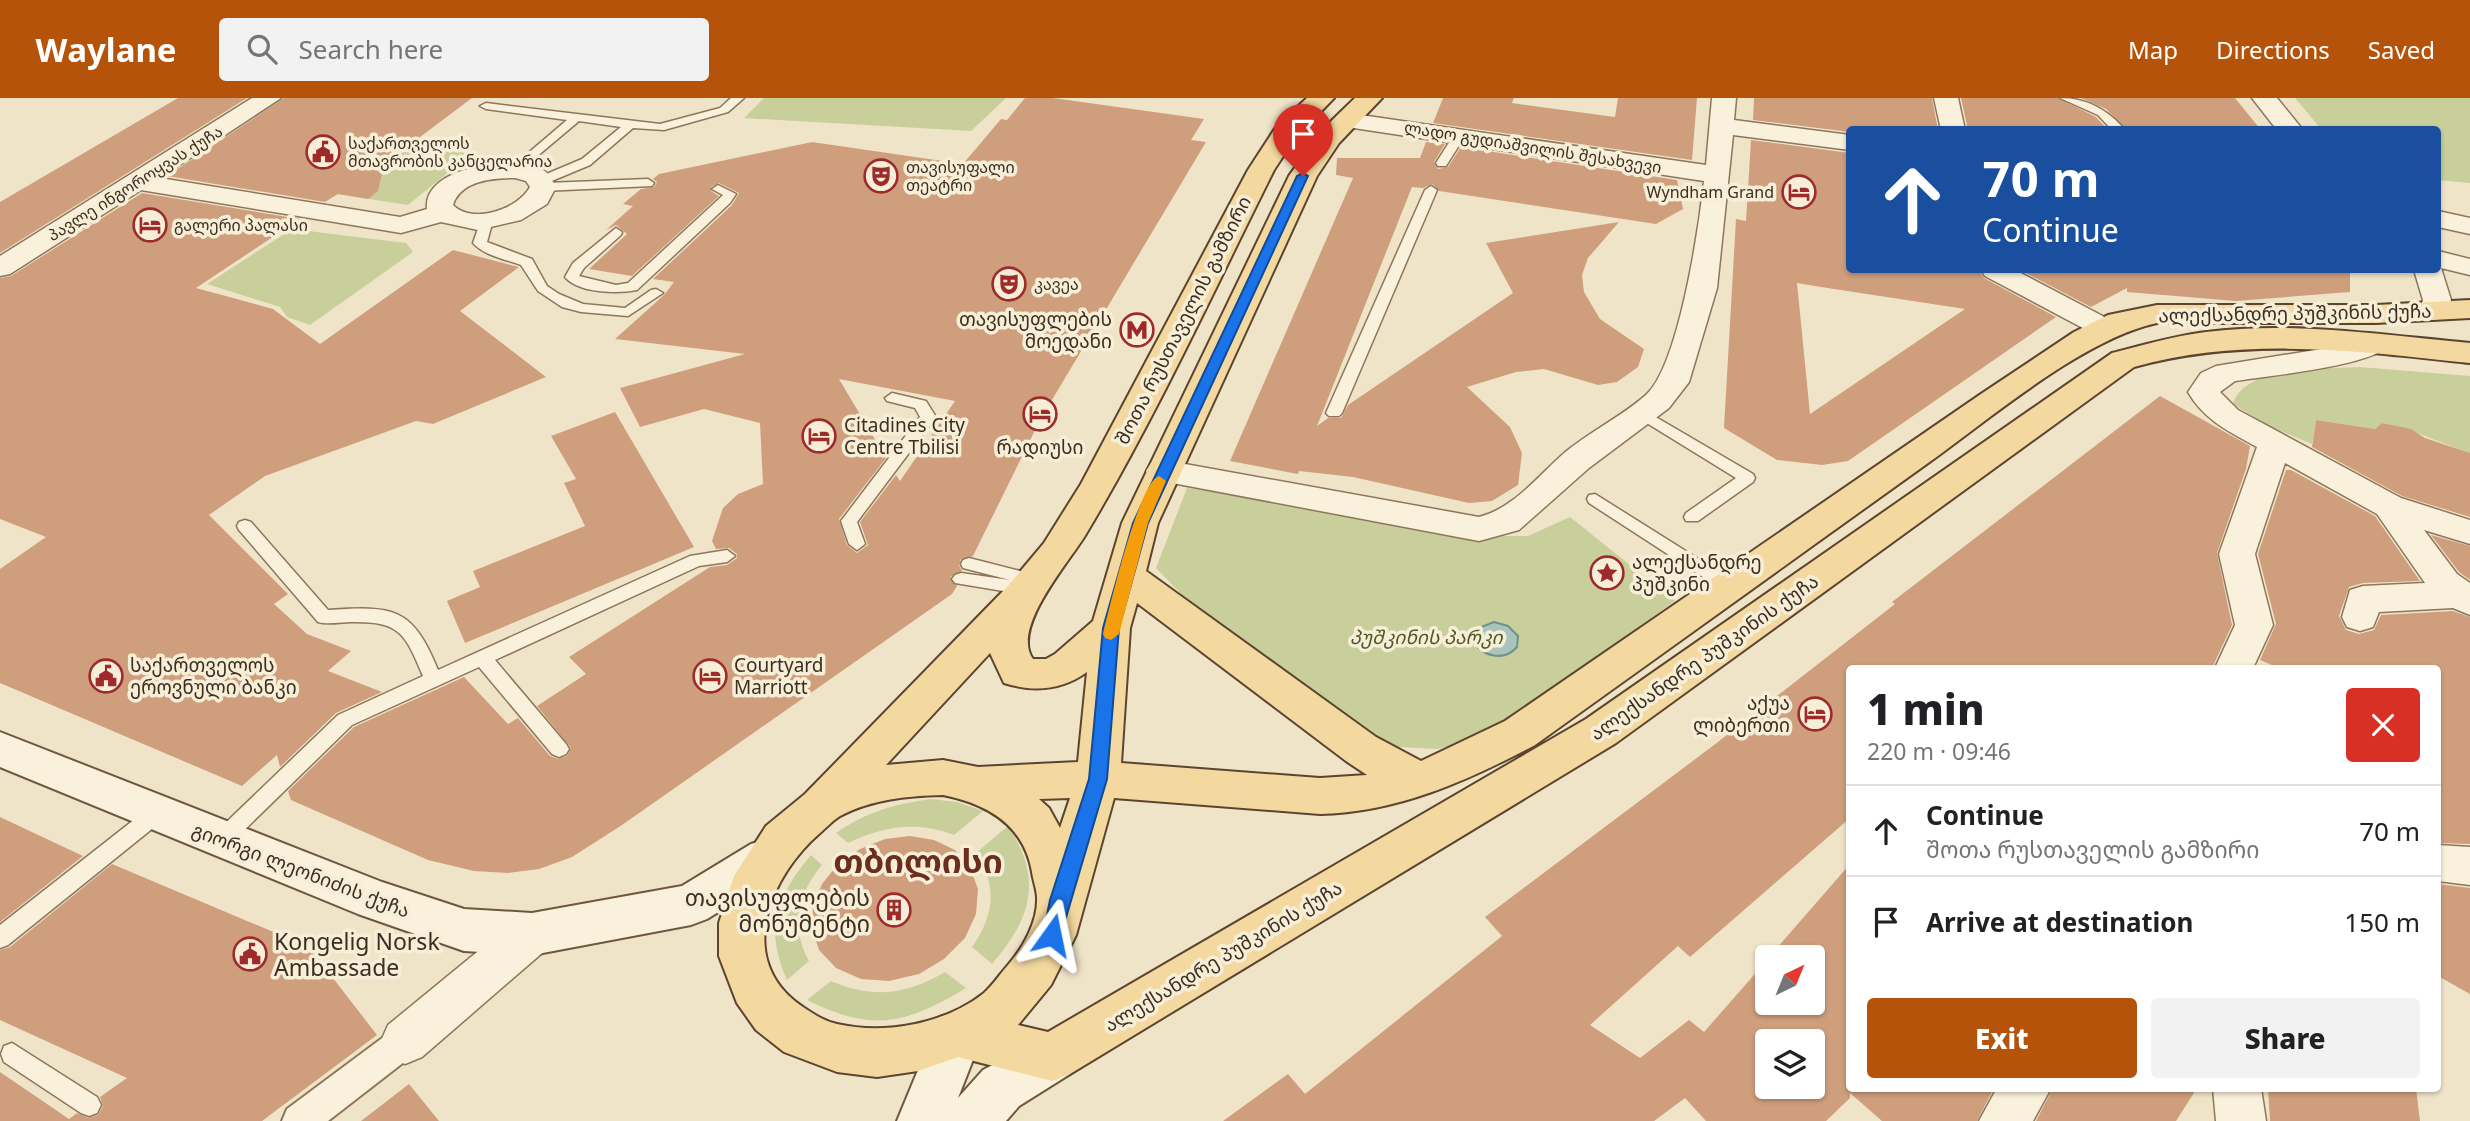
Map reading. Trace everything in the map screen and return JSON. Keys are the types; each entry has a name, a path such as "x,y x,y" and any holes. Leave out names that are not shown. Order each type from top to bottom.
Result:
{"main road":[{"name":"შოთა რუსთაველის გამზირი","path":"1035,579 1098,485 1261,170 1285,133 1321,98"},
{"path":"1035,579 820,807 782,839 767,858 750,890 742,923 743,956 754,987 773,1014 802,1035 850,1050 877,1052 918,1048 958,1034 1000,1009 1034,970 1052,935 1060,900 1098,779 1111,628 1140,523 1303,176 1329,138 1369,98"},
{"name":"ალექსანდრე პუშკინის ქუჩა","path":"1419,778 1466,761 1520,733 2004,393 2104,328 2157,314 2470,309"},
{"name":"ალექსანდრე პუშკინის ქუჩა","path":"1052,1057 1601,731 2123,360 2156,349 2247,338 2375,344 2470,353"},
{"path":"1124,574 1361,749 1388,766 1419,778"},
{"path":"1035,579 1008,650 1009,662 1018,672 1045,676 1060,670 1111,628"},
{"name":"გიორგი ლეონიძის ქუჩა","path":"0,749 156,814 464,930 532,934 691,905 767,858"},
{"path":"820,807 859,788 900,777 940,776 979,784 1007,797 1031,816 1048,840 1058,868 1060,900"},
{"path":"979,784 1098,779 1352,797 1376,793 1419,778"},
{"path":"958,1034 1052,1057"},
{"path":"923,1121 958,1034"},
{"path":"972,1121 1002,1088 1052,1057"}],"street":[{"name":"პავლე ინგოროყვას ქუჩა","path":"0,268 269,98"},
{"path":"1163,471 1479,529 1507,522 1577,460 1658,401 1673,382 1703,288 1718,175 1724,98"},
{"path":"1946,98 1951,126"},
{"path":"2264,98 2288,126"},
{"name":"ლადო გუდიაშვილის შესახვევი","path":"1347,120 1718,175"},
{"path":"1722,126 1846,142"},
{"path":"137,182 401,225 443,213 460,220 487,220 527,207 536,200 542,184 536,176 516,170 482,174 452,187 440,200 443,213"},
{"path":"2441,260 2470,267"},
{"path":"2001,273 2104,328"},
{"path":"2429,273 2437,300 2434,311"},
{"path":"2375,344 2353,354 2227,373 2212,380 2204,392 2210,403 2227,417 2389,506 2470,532"},
{"path":"2235,665 2254,625 2237,554 2275,442"},
{"path":"2389,506 2444,583 2465,598"},
{"path":"2360,617 2363,599 2465,598"},
{"path":"2441,863 2470,866"},
{"path":"300,1121 405,1041 532,934"},
{"path":"2004,1121 2024,1092"},
{"path":"2238,1092 2241,1121"}],"lane":[{"path":"485,106 660,128 724,110 738,98"},
{"path":"2066,98 2102,113 2115,126"},
{"path":"516,170 576,118"},
{"path":"542,184 586,162 630,125"},
{"path":"1442,163 1459,136"},
{"path":"542,184 648,183"},
{"path":"616,232 578,266 572,277 586,284 624,289 650,272 726,200 730,194 718,189"},
{"path":"1334,413 1431,190"},
{"path":"487,220 480,243 488,249 527,262 539,289 559,303 628,312 656,293"},
{"path":"857,544 849,521 928,417 921,404 892,398"},
{"path":"1642,414 1747,478 1692,517"},
{"path":"1595,499 1729,586"},
{"path":"244,526 324,617 367,616 400,622 414,638 433,678"},
{"path":"223,838 345,720 696,560 727,556"},
{"path":"965,572 1035,579"},
{"path":"481,656 559,749"},
{"path":"0,938 156,814"},
{"path":"12,1054 89,1105"}],"green space":[{"path":"764,98 1006,98 971,131 744,118"},
{"path":"2295,98 2470,98 2470,183 2441,180 2441,126 2318,126"},
{"path":"410,144 471,154 408,205 214,175"},
{"path":"292,229 406,243 413,252 310,325 287,317 280,307 207,284"},
{"path":"2360,367 2470,376 2470,453 2416,432 2382,423 2375,429 2316,420 2312,444 2271,427 2233,404 2240,391 2269,376 2307,369"},
{"name":"პუშკინის პარკი","path":"1187,488 1506,536 1528,536 1570,517 1675,601 1482,738 1438,749 1398,747 1364,733 1223,629 1189,602 1156,568"},
{"path":"931,799 957,802 983,811 954,835 926,828 900,827 848,843 836,833 881,810"},
{"path":"1008,826 1026,863 1028,898 1016,930 992,964 972,947 985,924 990,900 988,877 976,853"},
{"path":"811,855 822,865 802,899 798,924 803,949 809,961 787,980 776,944 777,914 789,885"},
{"path":"945,972 966,988 925,1010 889,1020 851,1017 807,1000 831,981 861,990 889,992 917,986"}],"water":[{"path":"1494,622 1508,626 1518,636 1517,647 1506,655 1486,653 1472,638 1476,629"}],"building":[{"path":"178,98 247,98 0,253 0,202"},
{"name":"საქართველოს მთავრობის კანცელარია","path":"284,98 472,98 384,164 378,191 368,199 338,194 325,202 167,176"},
{"path":"1025,98 1053,98 1204,119 1191,140 1206,142 1040,420 973,556 961,559 959,565 962,571 950,577 957,586 952,594 622,825 572,857 539,869 508,873 474,871 428,860 291,800 288,791 354,727 464,677 508,724 518,718 550,756 558,759 567,756 571,748 537,706 586,674 569,657 710,567 727,565 737,558 737,554 729,548 716,549 712,541 723,508 738,494 763,484 760,423 704,409 640,427 620,388 745,354 615,339 664,295 674,282 653,279 732,205 739,193 719,183 711,187 711,191 719,196 632,276 589,269 627,234 616,225 606,230 633,206 623,204 641,189 654,187 657,182 653,179 659,174 812,142 963,164 1001,119 1007,120","holes":["839,379 955,401 900,481 896,475 860,522 868,545 857,553 847,545 839,519 886,458"]},
{"path":"1443,98 1514,98 1512,103 1615,117 1618,98 1697,98 1692,160 1433,123"},
{"path":"1754,98 1932,98 1937,126 1846,126 1846,132 1753,120"},
{"path":"1961,98 2058,98 2096,117 2104,126 1967,126"},
{"path":"2081,98 2235,98 2258,126 2123,126 2106,109"},
{"path":"1751,140 1846,152 1846,273 1980,273 1984,278 2056,317 1848,461 1822,465 1777,460 1724,428 1736,219 1746,221","holes":["1797,283 1965,309 1810,414"]},
{"path":"1426,142 1445,144 1434,162 1438,169 1448,167 1461,147 1677,180 1683,209 1656,224 1439,191 1432,184 1423,188 1412,187 1317,426 1328,418 1341,418 1348,405 1513,293 1486,243 1619,222 1588,258 1582,275 1584,292 1600,319 1644,349 1638,367 1617,382 1598,385 1544,369 1516,372 1467,387 1510,427 1522,453 1518,485 1492,501 1469,503 1353,477 1299,471 1298,474 1230,461 1353,178 1336,175 1337,158 1420,158"},
{"path":"142,193 300,219 196,288 273,309 320,344 453,250 519,267 460,311 546,377 433,424 416,421 265,476 209,515 288,594 274,604 307,634 351,651 328,671 382,692 336,713 280,767 277,755 242,786 0,683 0,569 46,537 0,519 0,278 11,276"},
{"path":"2026,273 2350,273 2350,292 2236,301 2127,292 2127,288 2091,307"},
{"path":"2160,396 2250,446 2246,469 2217,553 2232,625 2213,665 1846,665 1846,821 1690,957 1678,946 1590,1025 1640,1058 1689,1020 1704,1032 1755,974 1755,1015 1825,1015 1825,945 1779,945 1846,869 1846,1092 1992,1092 1977,1121 1882,1121 1850,1093 1850,1098 1826,1121 1706,1121 1685,1098 1654,1121 1223,1121 1288,1074 1305,1094 1502,936 1485,917 1714,745 1895,604 1892,602"},
{"path":"615,412 694,547 465,643 447,601 480,587 473,571 585,526 564,483 576,479 551,436"},
{"path":"2316,420 2375,429 2382,423 2411,429 2425,438 2470,453 2470,517 2402,496 2312,447"},
{"path":"2286,470 2291,470 2375,516 2420,581 2363,583 2349,587 2339,616 2346,630 2359,634 2374,630 2381,615 2453,611 2470,617 2470,844 2441,843 2441,665 2272,665 2260,660 2276,624 2258,554"},
{"path":"2431,535 2470,546 2470,580 2459,572"},
{"path":"0,817 83,856 0,922"},
{"name":"თავისუფლების მონუმენტი","path":"910,836 934,840 955,850 970,867 978,889 976,914 965,938 944,959 919,974 889,981 861,979 836,968 819,950 812,929 813,906 822,884 838,864 860,849 885,839"},
{"path":"112,864 309,947 377,1035 262,1121 0,1121 0,1072 69,1119 77,1113 88,1118 98,1115 103,1106 100,1097 127,1078 0,1020 0,950 10,947"},
{"path":"2441,884 2470,888 2470,994 2441,978"},
{"path":"409,1084 439,1121 361,1121"},
{"path":"2051,1092 2194,1092 2176,1121 2036,1121"},
{"path":"2268,1092 2416,1092 2420,1121 2270,1121"}],"slow traffic":[{"path":"1111,634 1124,574 1140,523 1159,481"}],"place":[{"name":"საქართველოს მთავრობის კანცელარია","path":"323,152"},
{"name":"თავისუფალი თეატრი","path":"881,176"},
{"name":"Wyndham Grand","path":"1799,192"},
{"name":"გალერი პალასი","path":"150,225"},
{"name":"კავეა","path":"1009,284"},
{"name":"თავისუფლების მოედანი","path":"1137,330"},
{"name":"რადიუსი","path":"1040,414"},
{"name":"Citadines City Centre Tbilisi","path":"819,436"},
{"name":"ალექსანდრე პუშკინი","path":"1607,573"},
{"name":"საქართველოს ეროვნული ბანკი","path":"106,676"},
{"name":"Courtyard Marriott","path":"710,676"},
{"name":"აქუა ლიბერთი","path":"1815,714"},
{"name":"თავისუფლების მონუმენტი","path":"894,910"},
{"name":"Kongelig Norsk Ambassade","path":"250,954"}],"district":[{"name":"თბილისი","path":"918,860"}],"route":[{"path":"1052,935 1060,900 1098,779 1111,628 1140,523 1303,176"}]}
